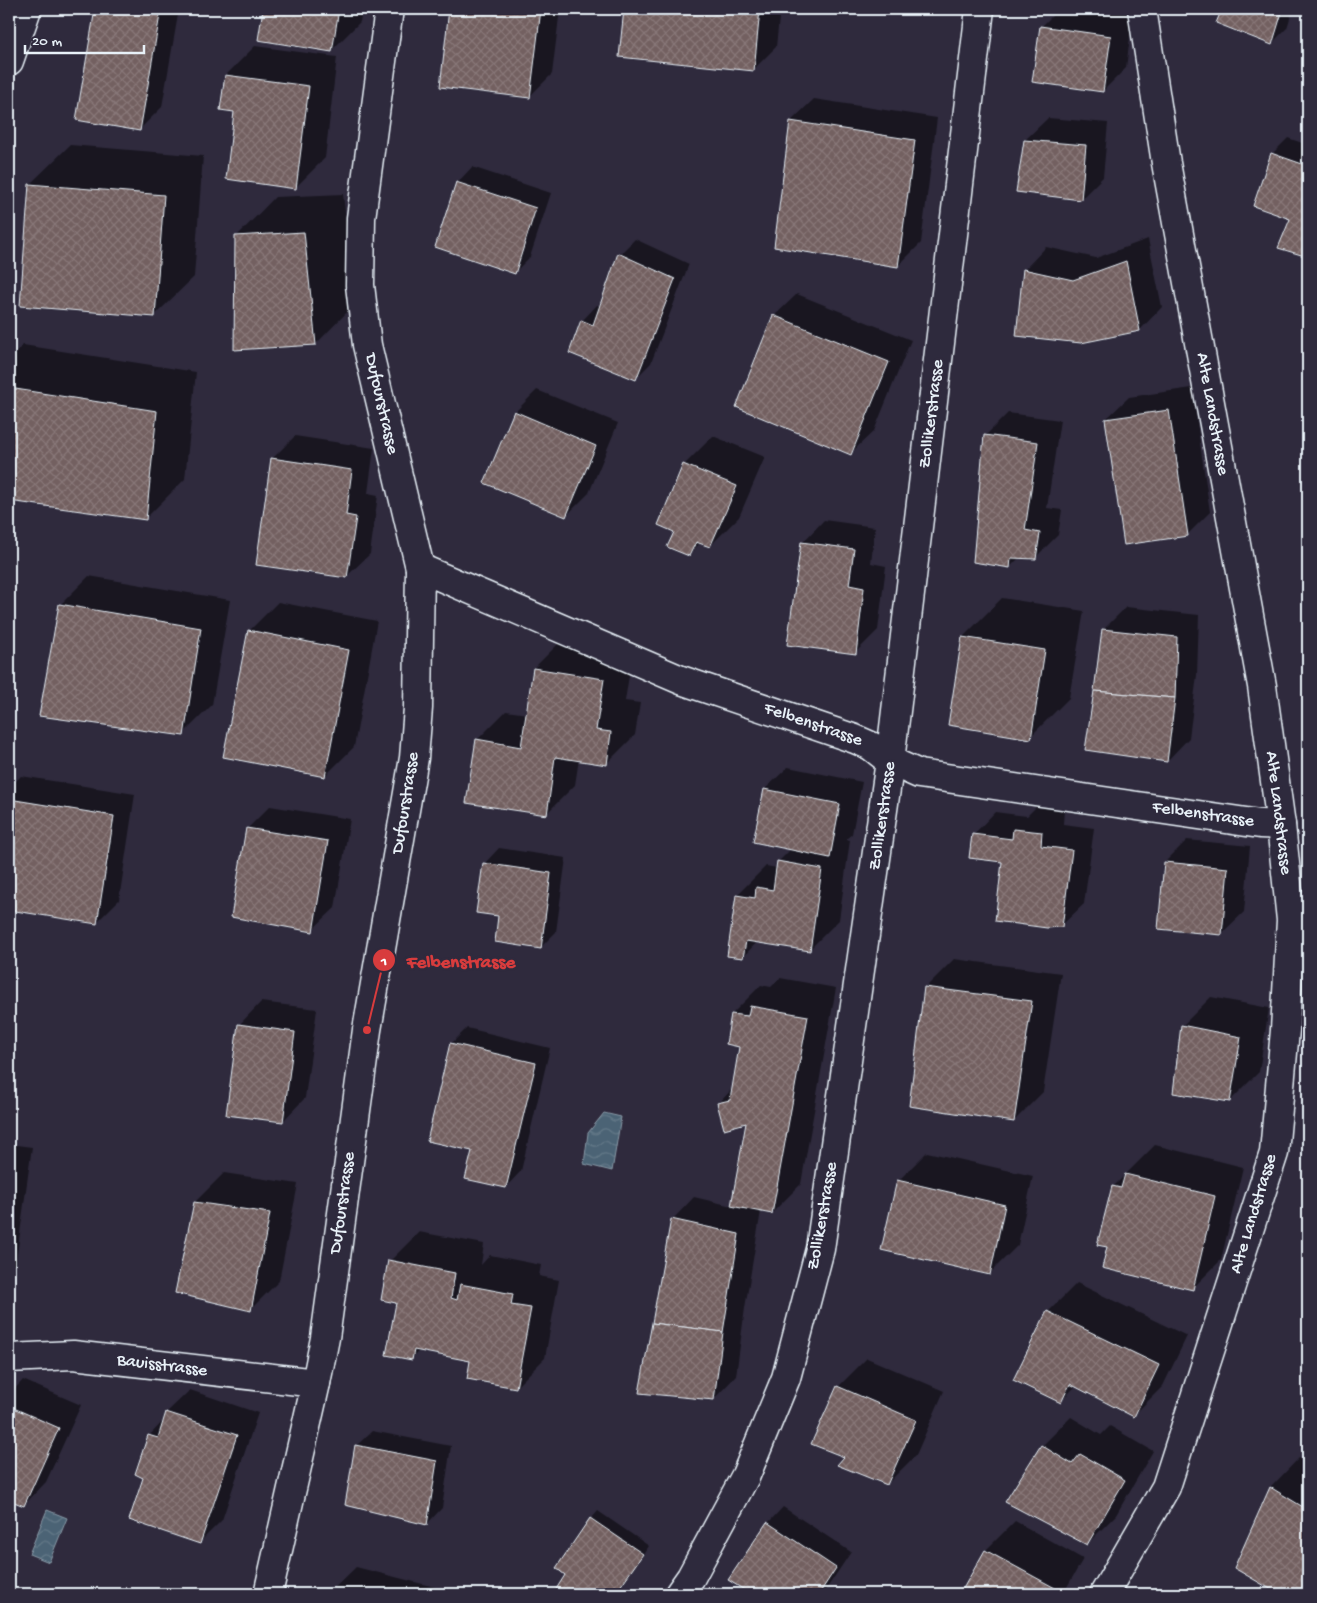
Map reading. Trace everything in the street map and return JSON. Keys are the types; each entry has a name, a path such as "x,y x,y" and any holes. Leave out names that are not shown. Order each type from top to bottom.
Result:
{"street":[{"path":"9,61 27,9"},
{"name":"Dufourstrasse","path":"268,1594 325,1338 366,1030 414,758 418,708 420,568 367,345 360,285 362,218 389,9"},
{"name":"Zollikerstrasse","path":"679,1594 691,1577 746,1475 786,1378 820,1249 890,761 980,9"},
{"name":"Alte Landstrasse","path":"1104,1594 1166,1487 1274,1153 1285,1030 1291,920 1281,824 1262,686 1166,163 1142,9"},
{"name":"Felbenstrasse","path":"420,568 681,680 855,739 871,746 890,761 919,774 1260,824 1281,824"},
{"name":"Bauisstrasse","path":"9,1358 73,1355 316,1383"}],"water":[{"path":"604,1113 621,1117 612,1171 584,1164 588,1133"},
{"path":"47,1510 67,1518 49,1562 29,1554"}],"building":[{"path":"95,9 161,9 140,131 76,120"},
{"path":"263,9 339,9 332,52 258,40"},
{"path":"449,9 541,9 530,98 440,87"},
{"path":"624,9 760,9 754,71 619,57"},
{"path":"1222,9 1283,9 1272,45 1216,23"},
{"path":"1040,26 1111,36 1103,92 1032,82"},
{"path":"225,75 309,86 296,189 226,179 234,112 220,110"},
{"path":"790,121 915,140 898,267 774,247"},
{"path":"1024,140 1086,145 1081,200 1016,192"},
{"path":"1271,153 1308,166 1308,257 1278,248 1290,219 1253,206"},
{"path":"456,182 536,208 515,274 435,247"},
{"path":"29,184 164,195 155,317 20,306"},
{"path":"304,232 316,345 234,350 235,236"},
{"path":"618,253 675,279 636,380 569,353 581,320 593,325"},
{"path":"1126,261 1140,331 1081,343 1016,336 1023,269 1073,280"},
{"path":"773,315 889,362 851,455 736,407"},
{"path":"9,388 157,411 146,520 9,501"},
{"path":"1169,410 1188,536 1124,545 1105,419"},
{"path":"514,411 596,446 566,517 484,483"},
{"path":"984,435 1038,442 1025,530 1040,533 1036,559 1011,558 1010,568 973,562"},
{"path":"271,458 352,470 346,515 356,517 347,578 256,565"},
{"path":"683,464 737,486 710,547 696,542 689,556 667,547 674,532 658,525"},
{"path":"801,542 854,549 849,585 864,588 856,654 787,645"},
{"path":"59,604 201,628 184,736 39,716"},
{"path":"1102,629 1177,637 1175,698 1094,691"},
{"path":"248,630 349,650 325,777 223,757"},
{"path":"962,637 1045,650 1031,739 948,725"},
{"path":"533,668 604,679 596,730 611,732 607,765 555,757 547,815 466,803 476,739 521,747"},
{"path":"1094,691 1175,698 1167,762 1085,750"},
{"path":"764,789 840,804 830,858 753,842"},
{"path":"9,799 114,816 97,924 9,910"},
{"path":"246,828 328,841 313,932 231,917"},
{"path":"1013,829 1042,832 1041,846 1072,850 1062,927 1047,928 995,921 1002,862 969,858 972,834 1012,839"},
{"path":"777,861 822,869 810,951 746,941 743,958 727,956 736,895 755,898 756,887 773,890"},
{"path":"1164,862 1228,868 1222,935 1158,929"},
{"path":"483,863 551,873 541,949 495,942 498,916 476,913"},
{"path":"924,987 1032,1001 1014,1122 909,1106"},
{"path":"750,1006 808,1016 772,1214 731,1206 746,1123 724,1129 717,1103 730,1100 739,1047 726,1044 731,1014 748,1016"},
{"path":"238,1024 295,1032 283,1122 226,1115"},
{"path":"1181,1025 1241,1037 1230,1102 1173,1093"},
{"path":"450,1043 536,1063 506,1188 465,1179 472,1151 427,1141"},
{"path":"1125,1174 1215,1196 1193,1290 1102,1268 1107,1247 1097,1245 1112,1186 1121,1188"},
{"path":"897,1180 1005,1205 990,1275 881,1250"},
{"path":"194,1202 270,1213 251,1311 175,1293"},
{"path":"671,1219 739,1234 723,1332 652,1323"},
{"path":"388,1260 455,1273 451,1298 457,1300 460,1284 513,1294 511,1305 531,1308 516,1388 467,1379 470,1361 414,1350 412,1360 386,1355 396,1303 381,1300"},
{"path":"1047,1311 1159,1365 1134,1417 1070,1384 1061,1403 1013,1380"},
{"path":"652,1323 723,1332 714,1400 639,1393"},
{"path":"837,1386 916,1420 887,1485 837,1465 844,1457 811,1444"},
{"path":"9,1406 59,1428 24,1506 9,1500"},
{"path":"166,1412 237,1435 200,1544 129,1520 143,1478 135,1474 148,1435 158,1438"},
{"path":"355,1445 437,1461 427,1525 345,1505"},
{"path":"1041,1445 1072,1464 1080,1454 1125,1480 1087,1545 1005,1502"},
{"path":"1270,1487 1308,1510 1308,1594 1279,1594 1234,1568"},
{"path":"590,1518 643,1554 615,1594 553,1594 565,1575 556,1568"},
{"path":"767,1522 836,1568 819,1594 751,1594 728,1580"},
{"path":"985,1550 1055,1588 1052,1594 960,1594"}],"place":[{"name":"Felbenstrasse","path":"367,1030"}]}
